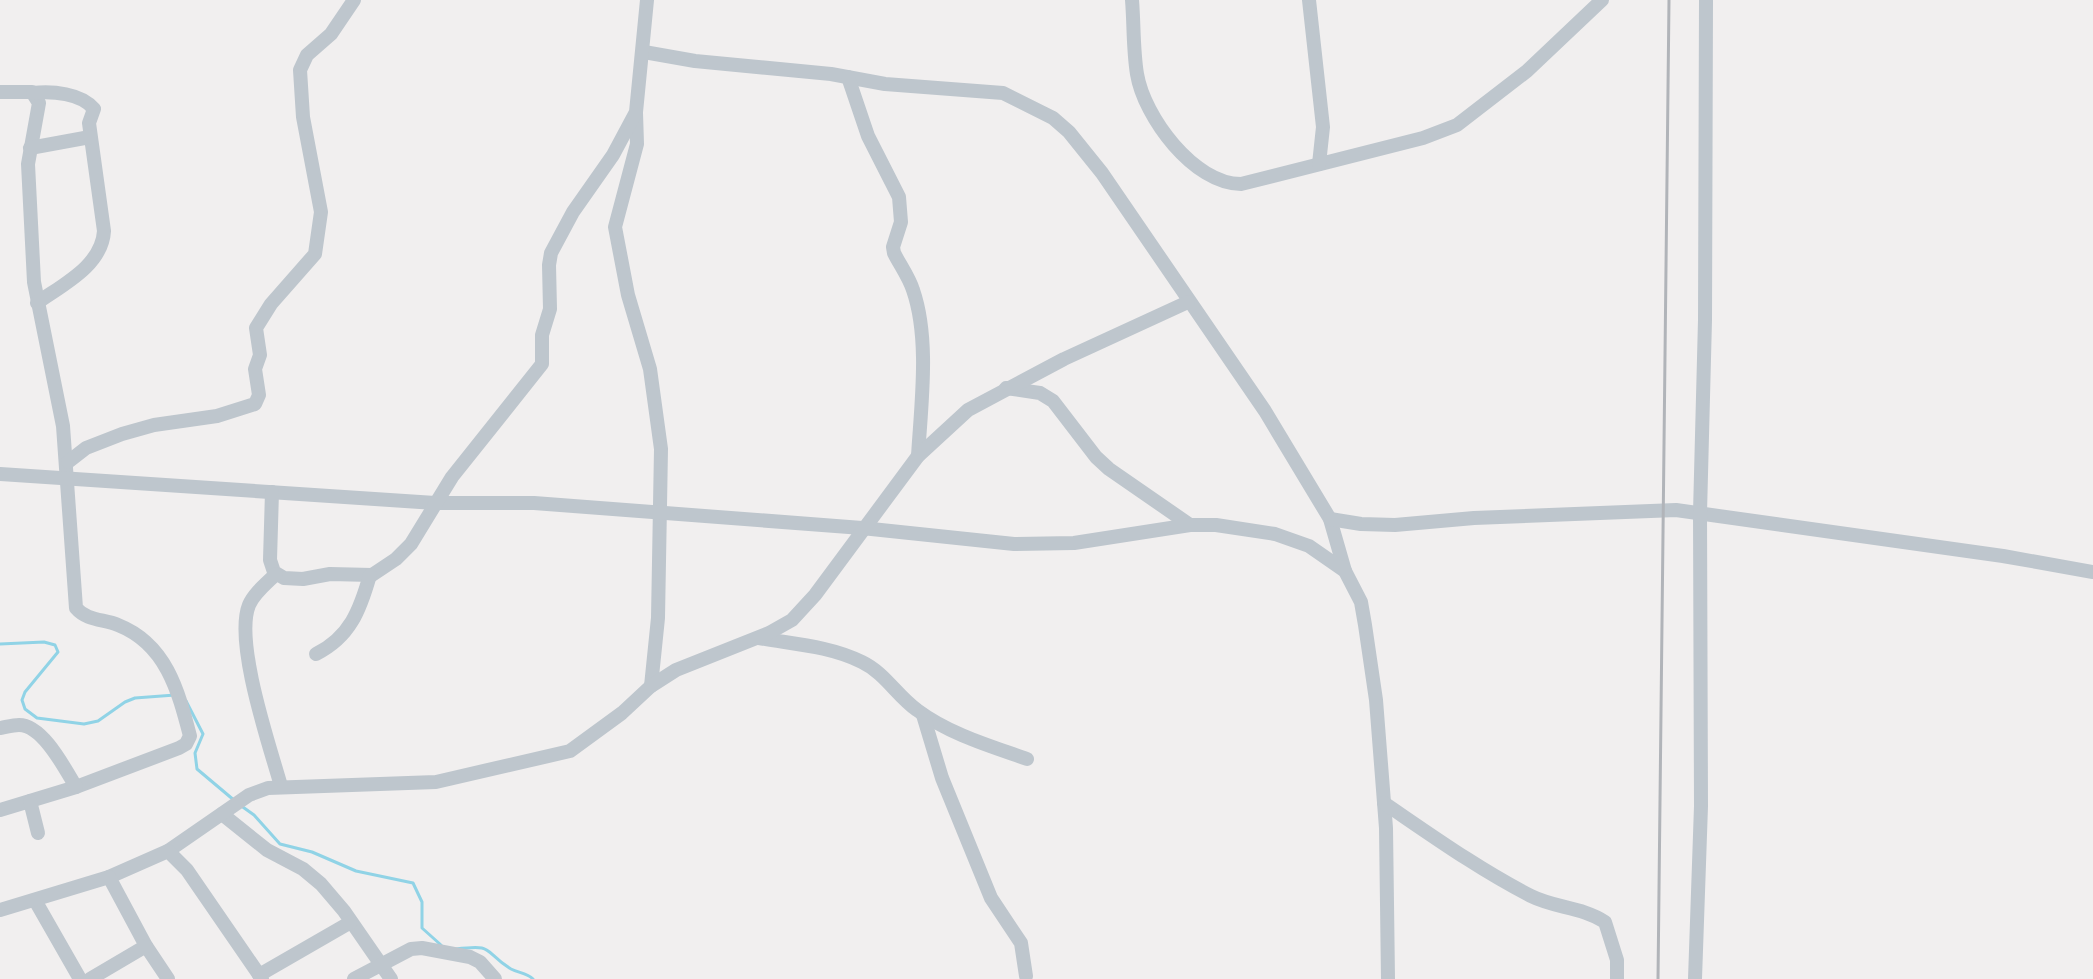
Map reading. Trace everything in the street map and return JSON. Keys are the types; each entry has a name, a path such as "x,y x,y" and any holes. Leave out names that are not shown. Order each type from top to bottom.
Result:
{"street":[{"path":"68,462 86,448 106,439 154,425 231,412 250,406 257,400 259,395 255,369 260,355 256,328 271,304 312,259 318,241 321,212 301,100 301,66 307,56 331,34 354,0"},
{"path":"651,686 658,618 661,449 656,396 646,352 628,295 615,227 637,144 636,112 644,52 647,4 659,0"},
{"path":"1131,0 1137,74 1142,90 1169,138 1180,152 1202,170 1233,184 1268,178 1423,138 1457,125 1527,71 1602,0"},
{"path":"1309,0 1323,127 1319,164"},
{"path":"1695,979 1701,806 1700,513 1706,320 1706,0"},
{"path":"644,52 695,61 848,77 904,86 1003,93 1053,118 1069,132 1102,173 1188,302 1265,411 1330,519 1345,571 1361,602 1376,700 1384,803 1388,979"},
{"path":"848,77 868,136 900,205 901,222 893,247 894,253 913,289 920,318 922,391 918,456"},
{"path":"0,92 47,92 80,99 93,106 94,112 89,122 102,206 102,244 94,258 80,272 37,303"},
{"path":"0,810 76,787 179,748 186,744 190,736 159,652 133,632 117,624 87,617 76,609 69,531 68,462 55,378 37,303 28,178 30,147 39,105 33,93"},
{"path":"276,574 296,580 330,574 370,575 389,564 411,544 435,503 469,454 541,368 542,335 550,309 551,254 573,212 613,154 636,112"},
{"path":"30,147 90,136"},
{"path":"0,910 36,902 109,877 168,851 255,792 281,786 436,782 560,755 582,744 651,686 694,662 778,629 801,611 918,456 968,410 1006,388 1188,302"},
{"path":"1006,388 1040,393 1053,401 1096,457 1109,469 1190,525"},
{"path":"0,474 435,503 534,503 862,528 1014,544 1102,540 1190,525 1226,526 1275,534 1310,546 1345,571"},
{"path":"272,492 270,560 276,574"},
{"path":"1330,519 1361,525 1395,525 1513,516 1676,510 2003,556 2093,572"},
{"path":"276,574 252,600 247,610 246,632 254,693 281,786"},
{"path":"316,654 335,643 348,630 360,609 370,575"},
{"path":"759,638 825,649 862,662 875,669 901,697 923,715 969,738 1027,759"},
{"path":"923,715 942,778 983,879 1021,943 1026,976"},
{"path":"0,728 21,725 36,733 47,742 76,787"},
{"path":"30,801 38,833"},
{"path":"1384,803 1518,890 1547,903 1588,912 1605,922 1617,960 1617,979"},
{"path":"222,814 275,855 309,873 329,893 391,979"},
{"path":"168,851 187,870 260,977 351,922"},
{"path":"109,877 146,946 168,979"},
{"path":"36,902 80,979"},
{"path":"90,979 146,946"},
{"path":"354,979 411,949 470,957 480,962 495,979"}],"waterway":[{"path":"0,644 44,642 55,645 58,652 25,692 22,700 25,709 37,718 84,724 98,721 125,702 135,698 175,695"},
{"path":"186,701 203,734 195,753 197,769 235,801"},
{"path":"240,805 254,815 280,844 312,852 356,871 413,883 422,902 422,928 441,945"},
{"path":"456,949 483,948 511,969 533,979"}],"railway":[{"path":"1658,979 1669,0"}]}
